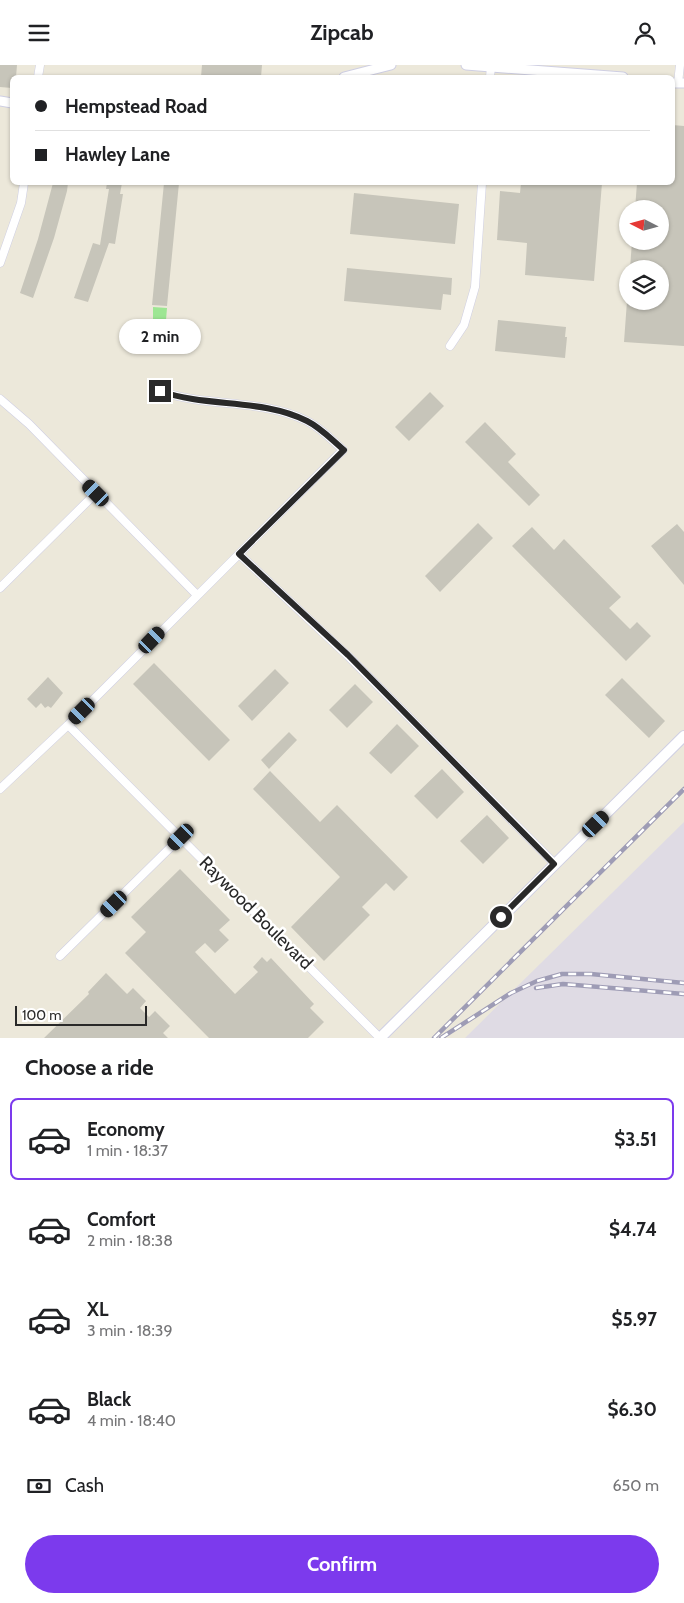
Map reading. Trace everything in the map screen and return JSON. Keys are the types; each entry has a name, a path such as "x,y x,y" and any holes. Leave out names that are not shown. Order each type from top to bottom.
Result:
{"main road":[{"path":"380,1038 684,736"}],"street":[{"path":"352,75 391,65"},
{"path":"466,65 597,75"},
{"path":"678,83 680,65"},
{"path":"490,75 491,67"},
{"path":"0,263 21,203 24,185"},
{"path":"450,346 464,325 475,287 482,185"},
{"path":"0,789 68,725 344,450 319,429 295,416 269,409 186,399 160,391"},
{"path":"0,399 29,425 197,595"},
{"path":"0,588 96,493"},
{"path":"239,554 348,655 554,864"},
{"name":"Raywood Boulevard","path":"68,725 380,1038"},
{"path":"60,956 181,837"}],"shaded area":[{"path":"684,822 684,1038 465,1038"}],"green space":[{"path":"153,307 167,308 166,320 153,319"}],"building":[{"path":"0,65 17,65 16,75 10,75 10,88 0,87"},
{"path":"202,65 262,65 261,75 201,75"},
{"path":"675,125 684,126 684,346 624,342 626,310 669,310 669,260 631,260 631,250 669,250 669,200 636,200 637,185 675,185"},
{"path":"52,185 68,185 54,238 33,298 20,293 38,239"},
{"path":"107,185 122,185 120,194 123,194 115,244 109,243 88,302 74,298 93,243 100,245 109,189 106,189"},
{"path":"164,185 179,185 167,306 152,305"},
{"path":"521,185 602,185 594,281 525,275 527,243 497,240 500,191 520,193"},
{"path":"354,193 459,204 455,244 350,234"},
{"path":"347,268 452,278 451,295 443,294 441,310 344,301"},
{"path":"498,320 566,327 565,358 495,351"},
{"path":"430,392 444,406 409,441 395,427"},
{"path":"485,422 516,454 508,462 540,495 529,506 465,442"},
{"path":"478,523 493,538 440,592 425,576"},
{"path":"677,524 684,532 684,585 651,546"},
{"path":"532,527 554,550 564,539 621,597 609,608 630,629 637,622 651,636 626,661 512,546"},
{"path":"154,663 230,740 209,761 133,684"},
{"path":"275,669 289,683 252,721 238,706"},
{"path":"48,677 63,693 51,708 48,706 45,708 41,703 36,708 27,699"},
{"path":"622,678 665,721 649,738 605,695"},
{"path":"355,684 373,702 347,728 329,710"},
{"path":"397,724 419,746 391,774 369,753"},
{"path":"289,732 297,740 269,769 261,760"},
{"path":"442,769 464,792 437,819 414,796"},
{"path":"270,771 320,822 337,805 408,877 394,891 386,883 362,907 370,915 324,961 291,927 340,877 253,789"},
{"path":"487,815 509,838 483,864 460,841"},
{"path":"180,869 230,920 219,930 229,940 215,953 205,943 195,952 235,994 258,972 253,967 262,957 267,962 271,958 314,1004 310,1008 324,1022 308,1038 209,1038 125,953 146,932 131,917"},
{"path":"106,973 127,994 133,988 146,1001 140,1008 149,1017 155,1011 170,1026 163,1033 168,1038 44,1038 89,994 88,992"}],"railway":[{"path":"434,1038 684,789"},
{"path":"441,1038 511,993 537,981 562,974 591,974 684,983"},
{"path":"536,988 563,984 684,994"}],"route":[{"path":"160,391 186,399 269,409 295,416 319,429 344,450 239,554 348,655 554,864 501,917"}]}
